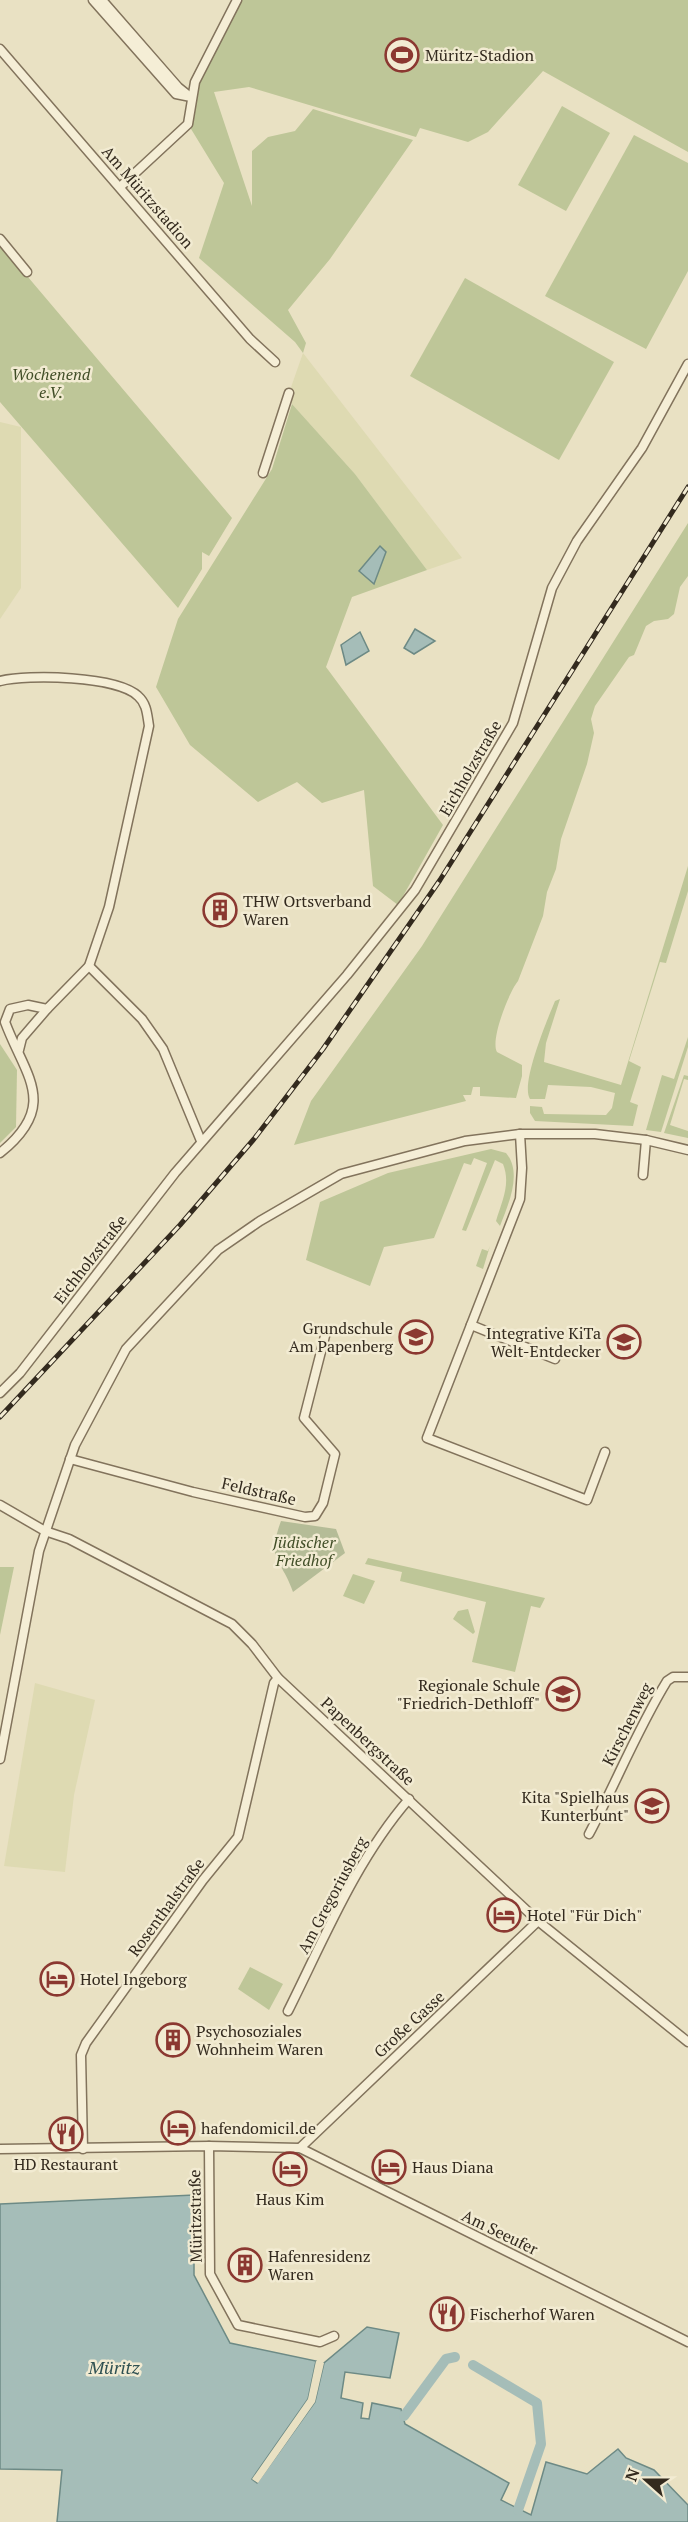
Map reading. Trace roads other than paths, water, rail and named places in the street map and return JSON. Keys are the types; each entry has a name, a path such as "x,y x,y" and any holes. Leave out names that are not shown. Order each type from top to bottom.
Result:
{"street":[{"path":"93,0 176,94 191,97"},
{"path":"102,0 178,87 191,97"},
{"path":"120,187 188,124 195,82 237,0"},
{"name":"Am Müritzstadion","path":"0,49 250,339 274,362"},
{"path":"0,239 27,272"},
{"name":"Eichholzstraße","path":"0,1393 20,1373 201,1141 347,975 415,890 513,723 552,588 578,542 642,448 688,364"},
{"path":"263,473 289,393"},
{"path":"0,681 17,677 111,684 131,690 145,703 149,726 109,907 89,966 22,1038 19,1050"},
{"path":"89,966 142,1019 163,1049 201,1141"},
{"path":"0,1153 25,1126 33,1106 34,1087 5,1022 10,1009 28,1005 47,1009"},
{"path":"520,1134 520,1199 427,1438 587,1500 605,1452"},
{"path":"0,1759 45,1531 70,1459 89,1414 126,1349 218,1250 260,1221 341,1174 465,1141 520,1134 596,1134 646,1140 688,1150"},
{"path":"643,1175 646,1140"},
{"path":"471,1325 555,1359"},
{"name":"Feldstraße","path":"70,1459 193,1492 305,1517 315,1516 323,1503 335,1454 304,1418 326,1332"},
{"name":"Papenbergstraße","path":"0,1505 45,1531 69,1539 232,1624 252,1644 278,1678 538,1921 688,2042"},
{"name":"Kirschenweg","path":"589,1834 607,1802 626,1754 667,1680 673,1677 688,1677"},
{"name":"Rosenthalstraße","path":"83,2149 81,2055 86,2043 203,1880 238,1837 274,1683 278,1678"},
{"name":"Am Gregoriusberg","path":"288,2011 348,1890 392,1819 409,1799"},
{"name":"Große Gasse","path":"300,2148 538,1921"},
{"name":"Müritzstraße","path":"209,2146 210,2274 230,2313 238,2325 320,2342 334,2336"},
{"name":"Müritzstraße","path":"0,2149 209,2146 300,2148"},
{"name":"Am Seeufer","path":"300,2148 688,2342"}],"water":[{"path":"380,546 386,552 374,584 359,571"},
{"path":"415,629 435,641 414,654 404,648"},
{"path":"360,632 369,651 346,665 341,645"},
{"name":"Müritz","path":"194,2195 194,2275 230,2343 316,2361 308,2399 252,2479 257,2483 315,2402 324,2363 367,2327 399,2333 390,2378 345,2372 341,2398 363,2403 361,2418 369,2419 372,2403 401,2409 405,2424 509,2483 501,2500 531,2515 546,2462 587,2474 618,2449 626,2458 654,2470 688,2505 688,2522 57,2522 62,2470 0,2469 0,2204"}],"waterway":[{"path":"404,2416 446,2359 455,2357"},
{"path":"473,2365 537,2403 541,2444 518,2510"}],"railway":[{"path":"0,1417 180,1225 254,1139 323,1049 440,880 688,487"}],"place":[{"name":"Müritz-Stadion","path":"402,55"},
{"name":"THW Ortsverband Waren","path":"220,910"},
{"name":"Grundschule Am Papenberg","path":"416,1337"},
{"name":"Integrative KiTa Welt-Entdecker","path":"624,1342"},
{"name":"Regionale Schule \"Friedrich-Dethloff\"","path":"563,1694"},
{"name":"Kita \"Spielhaus Kunterbunt\"","path":"652,1806"},
{"name":"Hotel \"Für Dich\"","path":"504,1915"},
{"name":"Hotel Ingeborg","path":"57,1979"},
{"name":"Psychosoziales Wohnheim Waren","path":"173,2040"},
{"name":"hafendomicil.de","path":"178,2128"},
{"name":"HD Restaurant","path":"66,2134"},
{"name":"Haus Diana","path":"389,2167"},
{"name":"Haus Kim","path":"290,2169"},
{"name":"Hafenresidenz Waren","path":"245,2265"},
{"name":"Fischerhof Waren","path":"447,2314"}],"park label":[{"name":"Wochenend e.V.","path":"51,383"},
{"name":"Jüdischer Friedhof","path":"304,1551"}]}
